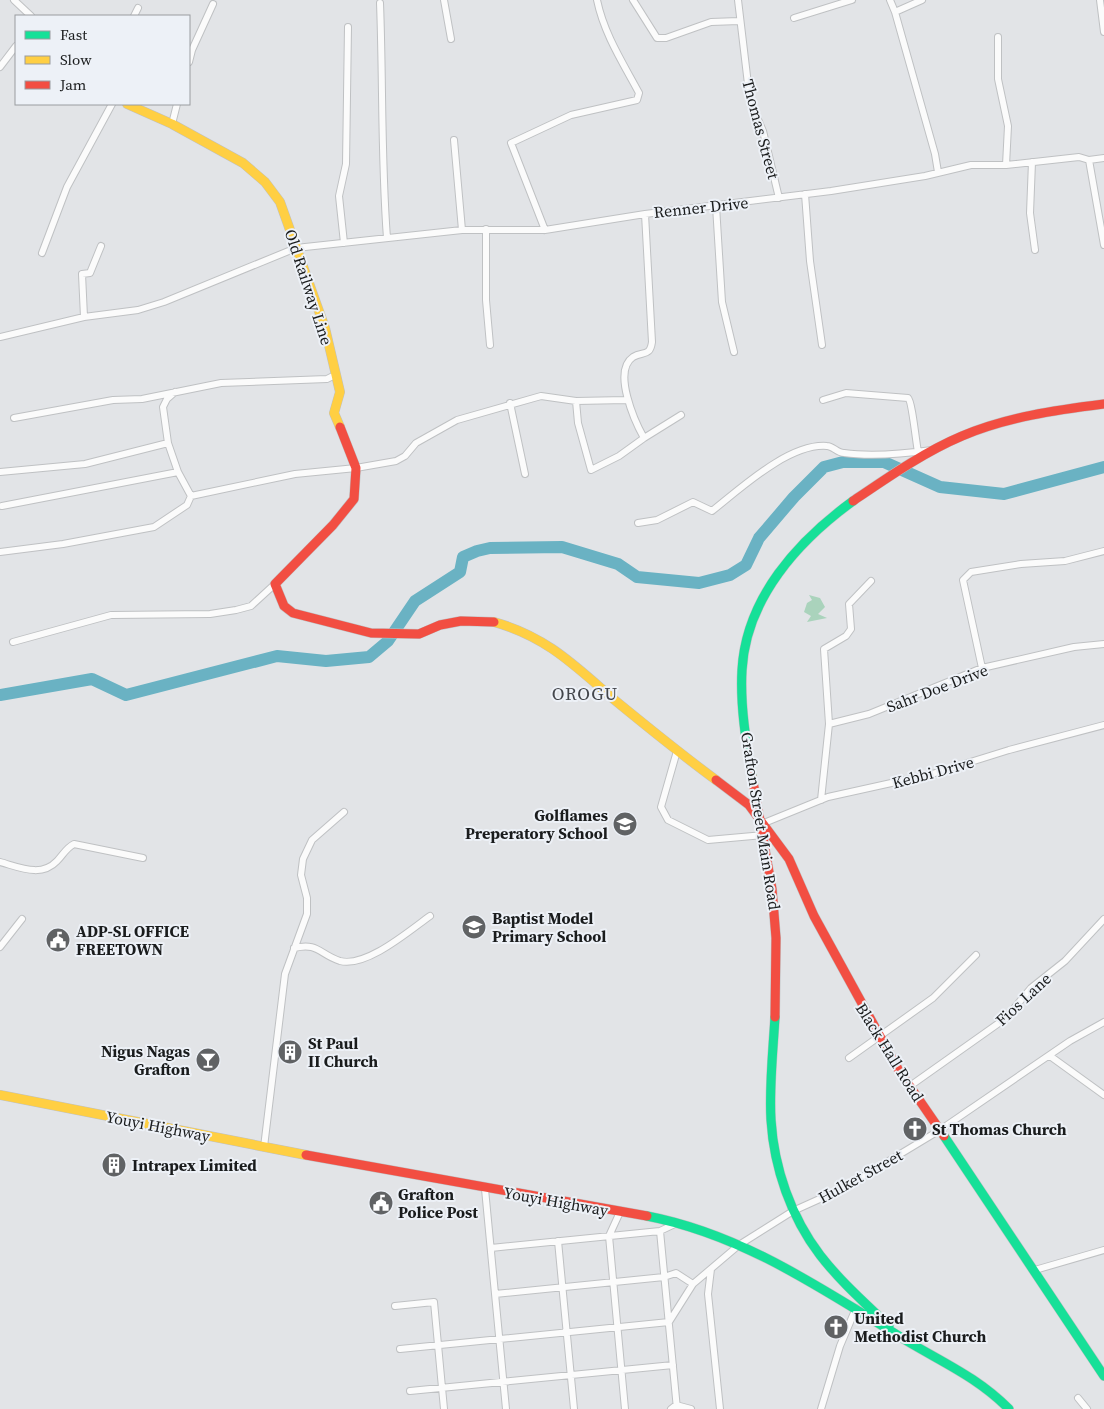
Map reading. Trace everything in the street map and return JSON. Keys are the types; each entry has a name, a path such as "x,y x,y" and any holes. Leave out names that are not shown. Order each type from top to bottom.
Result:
{"street":[{"path":"14,0 30,15"},
{"path":"444,0 451,39"},
{"path":"545,230 511,143 571,115 637,100 639,93 608,36 597,0"},
{"path":"633,0 657,38 666,38 711,22 739,21"},
{"name":"Thomas Street","path":"738,0 750,101 763,131 779,198"},
{"path":"794,18 852,0"},
{"path":"890,0 896,12 935,154 938,172"},
{"path":"896,12 922,0"},
{"path":"1100,0 1104,32"},
{"path":"380,3 384,105 383,187 387,238"},
{"path":"190,58 213,4"},
{"path":"134,15 138,8"},
{"path":"344,243 339,196 346,164 348,27"},
{"path":"998,37 998,78 1008,126 1006,165"},
{"path":"0,67 15,47"},
{"path":"42,254 67,187 111,105"},
{"name":"Old Railway Line","path":"129,105 172,124 242,163 265,182 280,202 325,328 340,392 334,413 356,468 354,499 332,525 275,584"},
{"path":"172,124 178,105"},
{"path":"454,140 462,230"},
{"name":"Renner Drive","path":"0,337 84,318 138,310 164,302 296,248 486,228 545,230 645,214 806,194 925,176 971,166 1006,165 1079,157 1089,160 1104,158"},
{"path":"1089,160 1104,245"},
{"path":"1032,162 1030,213 1035,250"},
{"path":"806,194 810,261 822,345"},
{"path":"716,206 722,302 734,352"},
{"path":"644,438 626,400 628,364 632,358 648,354 651,350 652,342 645,214"},
{"path":"486,228 486,300 490,345"},
{"path":"84,318 82,274 90,273 101,246"},
{"path":"14,418 94,403 142,399 221,383 327,379 335,375"},
{"path":"0,552 73,542 154,527 187,505 190,496 178,472 168,443 163,407 167,399 176,392"},
{"path":"638,522 657,520 693,502 712,511 741,487 791,454 812,447 828,445 841,453 920,455 913,426 912,406 908,398 846,393 823,400"},
{"path":"190,496 295,474 356,468 396,461 405,456 416,443 457,420 510,403 541,396 576,401 626,400"},
{"path":"576,401 578,423 591,470 619,456 682,414"},
{"path":"510,403 525,474"},
{"name":"Grafton Street Main Road","path":"892,1330 821,1257 793,1211 782,1176 771,1121 775,919 764,823 752,765 742,671 750,632 762,598 793,551 823,522 920,455 936,450 968,432 997,423 1044,412 1104,404"},
{"path":"0,472 84,464 168,443"},
{"path":"2,506 178,472"},
{"path":"982,668 963,580 965,576 971,572 1021,564 1065,561 1104,551"},
{"path":"821,800 829,724 824,649 846,636 851,629 849,604 871,581"},
{"path":"13,642 111,615 210,614 236,610 251,606 275,584"},
{"name":"Black Hall Road","path":"275,584 284,606 293,613 371,633 408,636 419,634 440,625 461,621 493,622 515,628 548,644 677,751 749,805 789,859 814,916 879,1038 1104,1376"},
{"name":"Sahr Doe Drive","path":"829,724 869,714 982,668 1074,647 1104,644"},
{"name":"Kebbi Drive","path":"764,823 821,800 932,774 1009,750 1104,726"},
{"path":"677,751 661,807 668,820 708,840 764,835"},
{"path":"264,1147 285,974 307,914 307,898 301,875 307,848 318,835 344,812"},
{"path":"0,862 36,871 44,870 55,863 68,847 74,844 143,858"},
{"path":"294,948 312,945 337,960 350,963 361,960 392,943 430,916"},
{"path":"0,947 22,919"},
{"name":"Fios Lane","path":"910,1086 1006,1018 1031,988 1065,961 1104,919"},
{"path":"849,1058 934,998 976,955"},
{"name":"Hulket Street","path":"668,1322 693,1284 739,1245 793,1211 844,1188 940,1130 1070,1041 1104,1022"},
{"path":"1050,1056 1104,1095"},
{"name":"Youyi Highway","path":"0,1095 264,1147 677,1222 739,1245 812,1282 914,1345 959,1369 991,1391 1009,1409"},
{"path":"485,1188 506,1409"},
{"path":"620,1212 609,1236 625,1409"},
{"path":"491,1248 660,1231 677,1222"},
{"path":"660,1231 673,1365 675,1408 692,1409"},
{"path":"558,1241 574,1409"},
{"path":"1035,1270 1104,1250"},
{"path":"711,1269 708,1294 720,1409"},
{"path":"495,1294 664,1277 676,1273 693,1284"},
{"path":"396,1306 434,1302 444,1409"},
{"path":"821,1409 840,1346 856,1308"},
{"path":"400,1349 668,1322"},
{"path":"410,1392 673,1365"},
{"path":"1078,1398 1086,1409"}],"green space":[{"path":"809,595 820,598 825,607 818,614 827,618 807,622 811,616 804,612 807,603 812,600"}],"waterway":[{"path":"0,695 92,679 126,695 277,656 326,661 369,657 388,641 415,601 460,572 463,557 490,548 562,547 618,564 637,577 699,583 730,575 746,565 759,538 794,497 824,467 843,462 884,462 940,487 1004,494 1104,467"}],"traffic: fast":[{"path":"752,776 744,723 742,670 746,644 753,619 764,595 795,553 813,534 853,501"},
{"path":"775,1017 771,1120 776,1156 786,1191 801,1225 820,1255 844,1283 889,1326"},
{"path":"944,1136 1104,1376"},
{"path":"647,1216 683,1225 718,1237 752,1251 785,1268 963,1373 998,1398 1009,1409"}],"traffic: slow":[{"path":"129,105 172,124 243,163 265,182 280,202 325,328 340,392 334,413 340,427"},
{"path":"494,622 530,636 560,654 654,732 716,780"},
{"path":"0,1095 306,1155"}],"traffic: jam":[{"path":"853,501 920,458 948,442 979,429 1014,419 1104,404"},
{"path":"340,427 356,468 354,499 333,525 275,584 284,606 293,613 371,633 419,634 440,625 461,621 494,622"},
{"path":"752,776 772,889 776,938 775,1017"},
{"path":"716,780 749,805 789,859 814,916 898,1069 944,1136"},
{"path":"306,1155 647,1216"}],"place":[{"name":"Golflames Preperatory School","path":"625,824"},
{"name":"Baptist Model Primary School","path":"474,927"},
{"name":"ADP-SL OFFICE FREETOWN","path":"58,940"},
{"name":"St Paul II Church","path":"290,1052"},
{"name":"Nigus Nagas Grafton","path":"208,1060"},
{"name":"St Thomas Church","path":"915,1129"},
{"name":"Intrapex Limited","path":"114,1165"},
{"name":"Grafton Police Post","path":"381,1203"},
{"name":"United Methodist Church","path":"836,1327"}],"district":[{"name":"OROGU","path":"585,693"}]}
